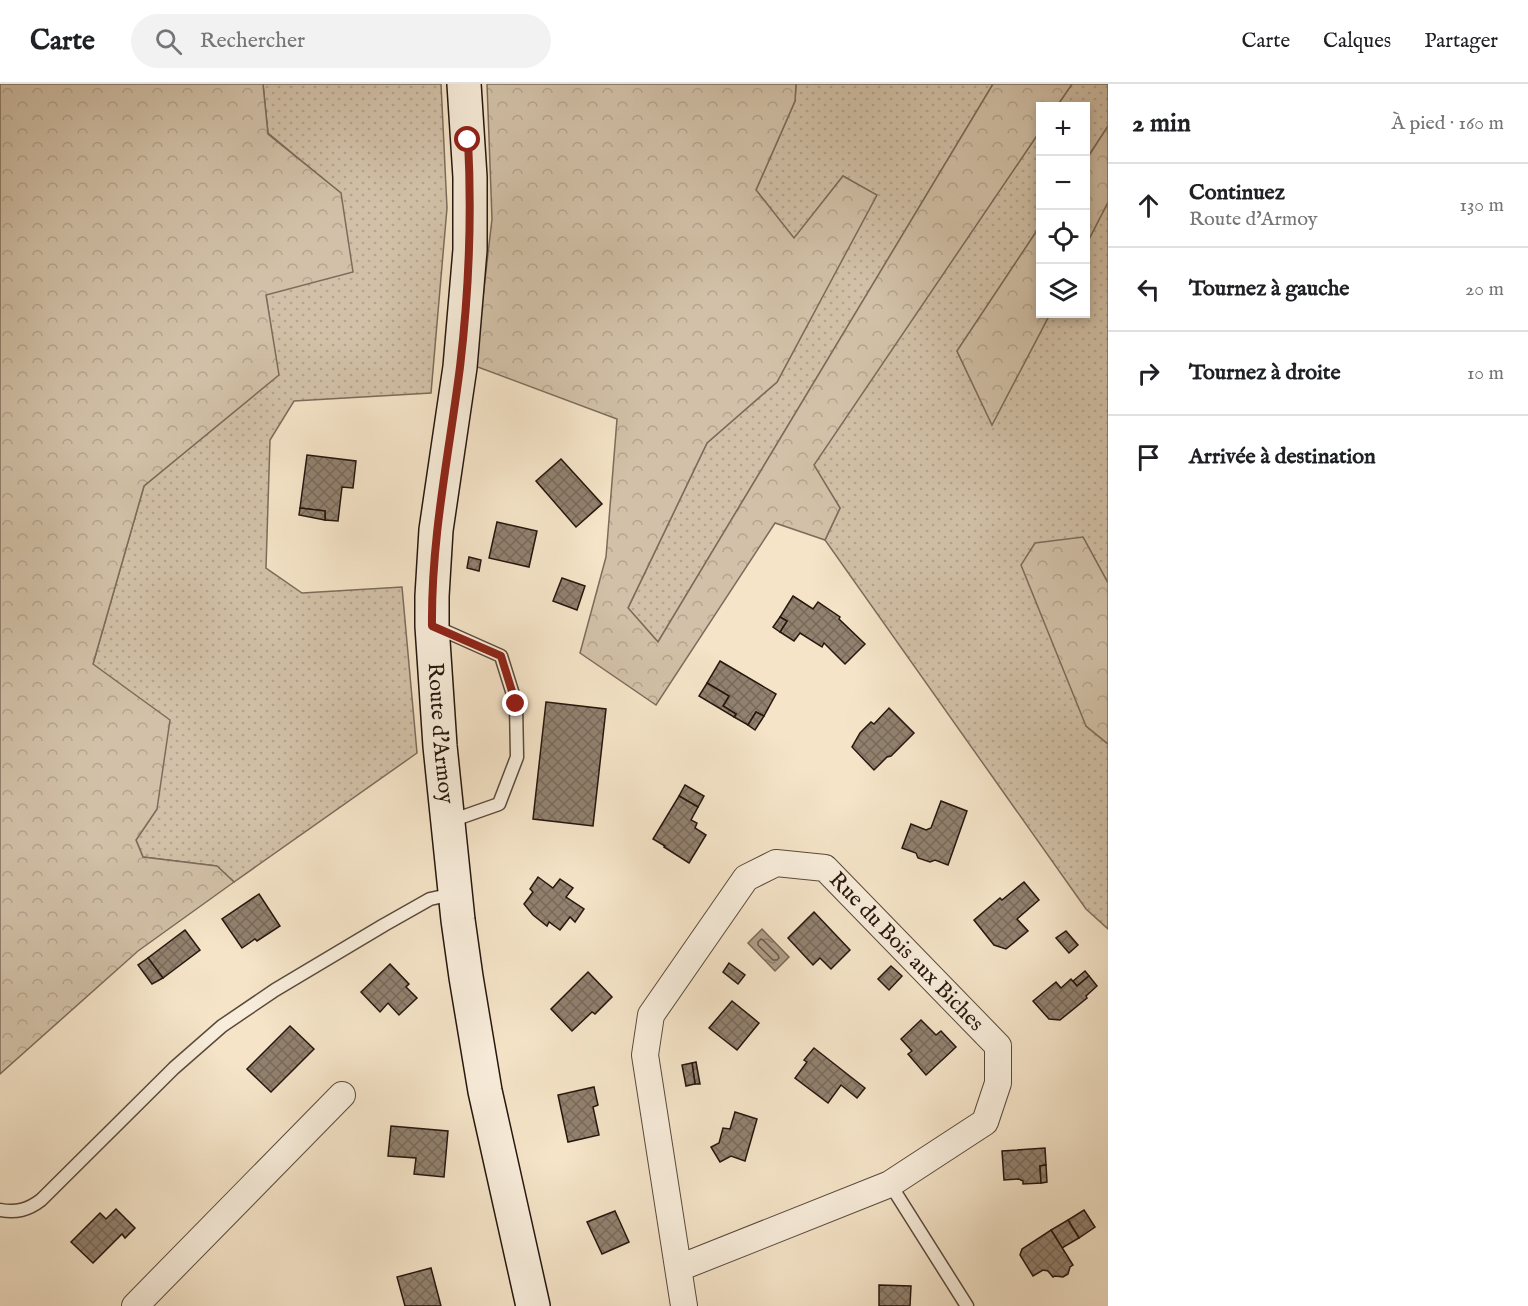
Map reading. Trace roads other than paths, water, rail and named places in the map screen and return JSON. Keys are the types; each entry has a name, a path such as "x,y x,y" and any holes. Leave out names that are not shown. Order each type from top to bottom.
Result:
{"main road":[{"name":"Route d'Armoy","path":"464,84 470,177 470,250 460,367 436,530 432,626 440,746 466,977 485,1091 534,1306"}],"street":[{"name":"Rue du Bois aux Biches","path":"679,1268 890,1184 985,1122 998,1083 998,1046 825,868 776,863 746,878 651,1016 645,1055 684,1306"},
{"path":"135,1306 342,1095"}],"lane":[{"path":"432,626 501,656 516,704 517,757 499,804 462,817 448,819"},
{"path":"0,1210 21,1211 42,1200 174,1068 248,1007 422,903 438,896 455,893"},
{"path":"890,1184 967,1306"}],"water":[{"path":"762,929 789,957 775,971 748,943"}]}
